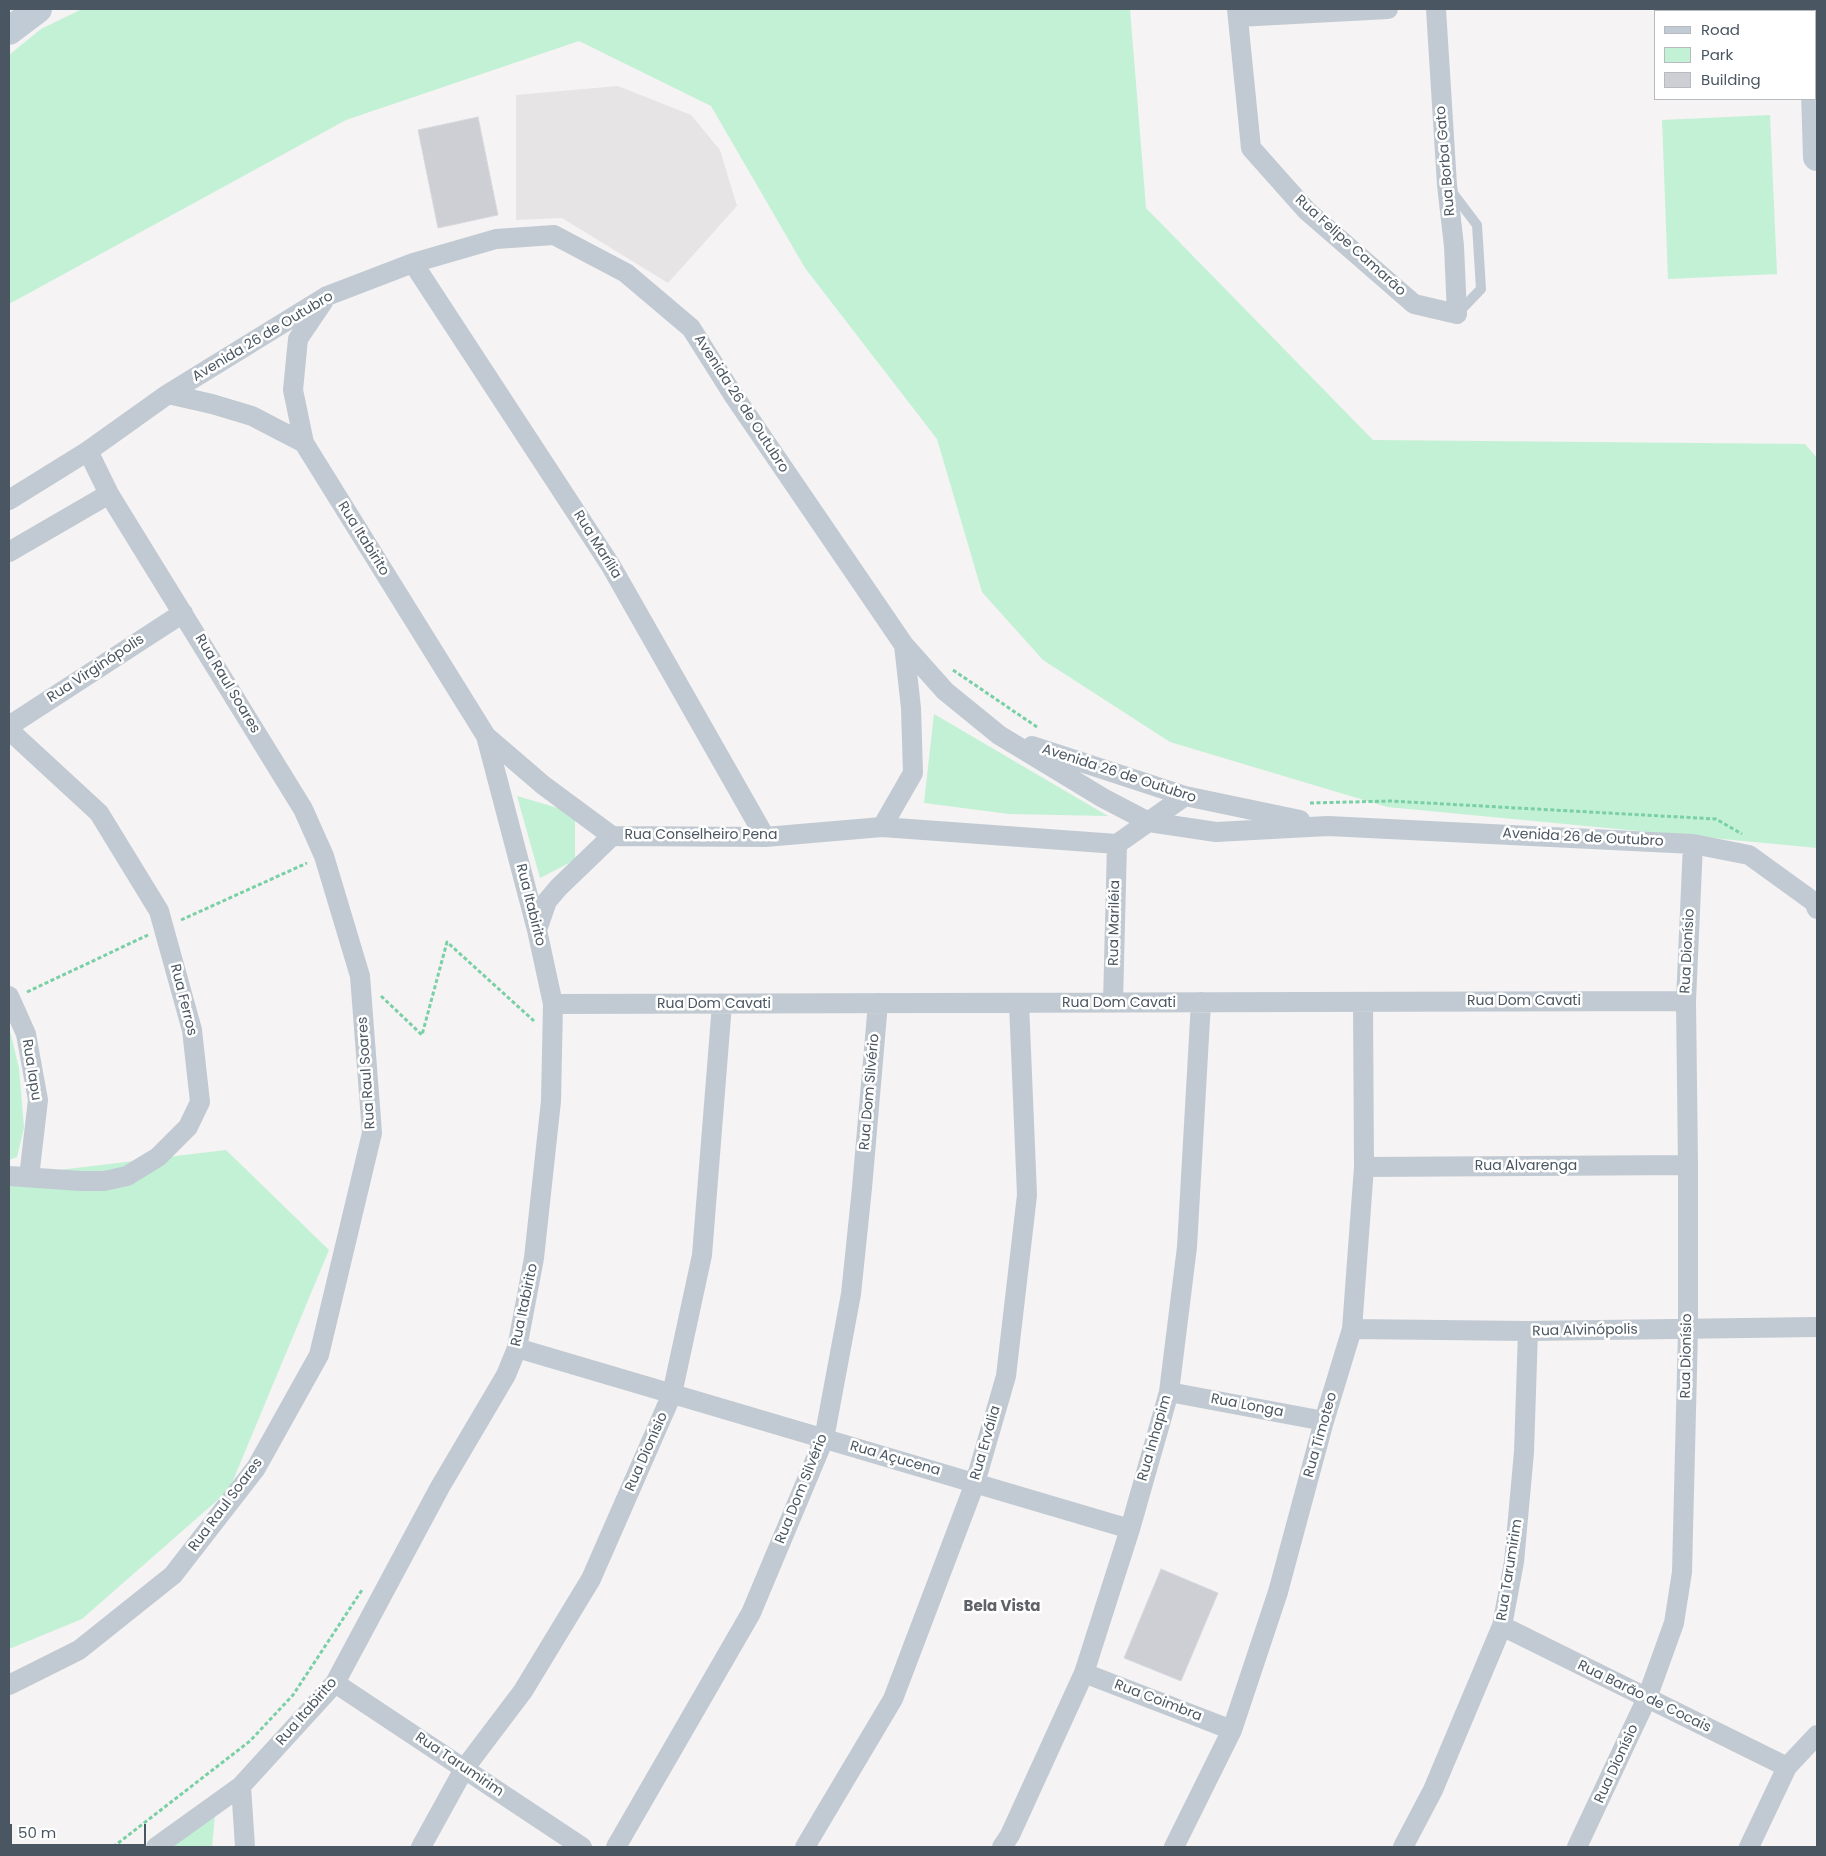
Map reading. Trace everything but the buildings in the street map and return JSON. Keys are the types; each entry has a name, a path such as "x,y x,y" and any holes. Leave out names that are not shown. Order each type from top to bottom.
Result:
{"main road":[{"path":"9,31 38,9"},
{"path":"1815,100 1817,158"}],"street":[{"path":"1238,13 1388,9"},
{"name":"Rua Borba Gato","path":"1436,9 1447,185 1454,246 1457,314"},
{"name":"Rua Felipe Camarão","path":"1238,13 1251,148 1307,211 1414,304 1457,314"},
{"name":"Avenida 26 de Outubro","path":"9,500 88,451 168,394 327,296 413,263 496,239 554,235 626,273 691,328 732,393 904,645 945,691 999,735 1103,798 1149,822 1216,832 1328,826 1693,844 1748,855 1814,902 1817,909"},
{"name":"Rua Marília","path":"413,263 612,566 766,837"},
{"name":"Rua Itabirito","path":"156,1847 241,1786 335,1683 440,1487 506,1375 517,1348 534,1258 551,1101 553,1004 537,930 486,736 304,443 293,390 298,339 327,296"},
{"path":"168,394 252,416 304,443"},
{"name":"Rua Raul Soares","path":"9,1685 79,1650 173,1575 256,1468 319,1355 372,1133 360,976 324,856 303,809 109,494 88,451"},
{"path":"9,552 109,494"},
{"name":"Rua Virginópolis","path":"9,728 183,613"},
{"path":"882,827 913,773 911,708 904,645"},
{"name":"Rua Ferros","path":"9,728 99,814 159,911 192,1030 200,1102 188,1127 158,1157 127,1176 104,1181 9,1176"},
{"name":"Avenida 26 de Outubro","path":"999,735 1184,796 1328,826"},
{"name":"Rua Itabirito","path":"486,736 543,785 612,836"},
{"path":"1117,844 1184,796"},
{"name":"Rua Conselheiro Pena","path":"537,930 546,901 558,887 612,836 766,837 882,827 1117,844"},
{"name":"Rua Mariléia","path":"1114,1002 1117,844"},
{"name":"Rua Dionísio","path":"1577,1847 1647,1698 1674,1623 1682,1572 1688,1330 1686,1001 1693,844"},
{"name":"Rua Iapu","path":"10,998 26,1034 38,1100 29,1177"},
{"name":"Rua Dom Cavati","path":"553,1004 1686,1001"},
{"name":"Rua Inhapim","path":"1002,1847 1010,1836 1084,1673 1130,1529 1169,1392 1188,1247 1201,1002"},
{"name":"Rua Timoteo","path":"1174,1847 1232,1730 1278,1592 1324,1421 1352,1329 1364,1167 1363,1002"},
{"name":"Rua Ervália","path":"805,1847 893,1699 975,1483 1006,1376 1027,1195 1019,1003"},
{"name":"Rua Dionísio","path":"421,1847 464,1769 523,1691 591,1579 672,1394 702,1255 722,1004"},
{"name":"Rua Dom Silvério","path":"616,1847 751,1614 824,1438 851,1294 878,1004"},
{"name":"Rua Alvarenga","path":"1364,1167 1688,1165"},
{"name":"Rua Alvinópolis","path":"1352,1329 1528,1331 1817,1328"},
{"name":"Rua Tarumirim","path":"1403,1847 1433,1790 1502,1626 1514,1562 1522,1471 1528,1331"},
{"name":"Rua Açucena","path":"517,1348 1130,1529"},
{"name":"Rua Longa","path":"1169,1392 1324,1421"},
{"name":"Rua Barão de Cocais","path":"1502,1626 1787,1767"},
{"name":"Rua Coimbra","path":"1084,1673 1232,1730"},
{"name":"Rua Tarumirim","path":"335,1683 582,1847"},
{"path":"1749,1847 1787,1767 1817,1736"},
{"path":"241,1786 245,1847"}],"path":[{"path":"949,668 1044,732"},
{"path":"1301,803 1391,801 1716,819 1749,838"},
{"path":"10,998 324,856"},
{"path":"360,976 422,1035 447,942 552,1037"},
{"path":"532,1010 532,1029"},
{"path":"113,1847 250,1741 292,1695 362,1589"}],"shaded area":[{"path":"618,86 691,115 720,150 737,206 668,283 562,218 516,220 516,95"}],"green space":[{"path":"82,9 1130,9 1146,208 1373,440 1805,444 1817,458 1817,848 1387,807 1170,742 1043,660 982,592 937,439 805,268 711,106 579,41 346,120 9,304 9,55 41,29"},
{"path":"1770,115 1777,274 1668,279 1662,120"},
{"path":"934,714 1108,816 1009,814 924,803"},
{"path":"517,796 575,813 575,860 540,878"},
{"path":"9,1027 19,1068 24,1128 17,1157 9,1160"},
{"path":"226,1150 329,1250 229,1490 82,1619 9,1649 9,1176"},
{"path":"215,1815 212,1847 169,1847"}],"district":[{"name":"Bela Vista","path":"1002,1607"}]}
